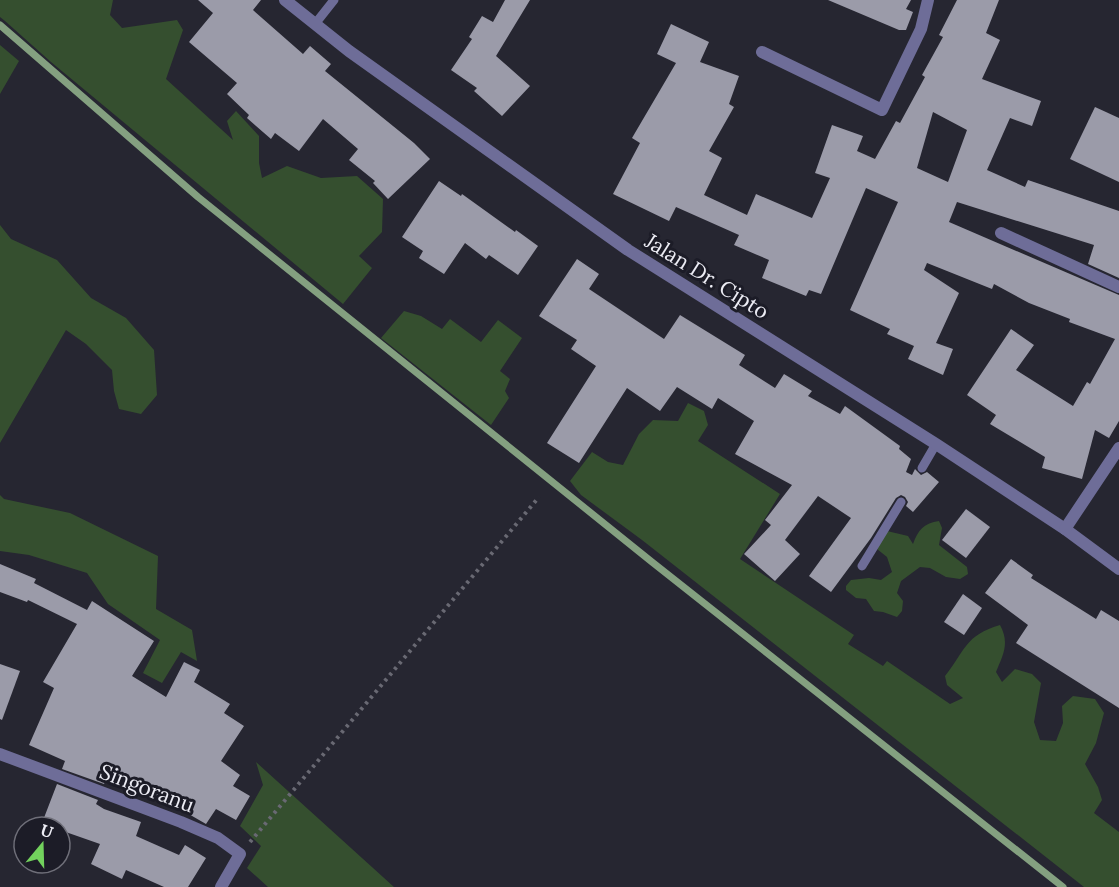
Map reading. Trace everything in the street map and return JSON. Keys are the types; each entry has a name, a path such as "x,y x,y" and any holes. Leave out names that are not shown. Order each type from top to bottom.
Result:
{"street":[{"name":"Jalan Dr. Cipto","path":"285,0 349,51 628,250 936,444 1065,529 1119,569"},
{"path":"762,52 882,111 921,29 928,0"},
{"path":"1001,233 1119,287"},
{"path":"1065,529 1119,448"},
{"name":"Singoranu","path":"0,754 181,822 218,838 240,854"},
{"path":"221,887 240,854"}],"lane":[{"path":"315,24 334,0"},
{"path":"922,468 936,444"},
{"path":"862,566 901,502"}],"path":[{"path":"240,854 539,497"}],"green space":[{"path":"0,0 113,0 110,15 122,28 177,20 183,30 166,79 233,140 227,121 236,111 259,136 259,163 262,178 287,166 321,178 357,176 383,199 382,232 359,256 372,268 343,304 0,17"},
{"path":"0,45 19,61 0,94"},
{"path":"0,225 11,239 57,260 91,298 126,318 154,350 157,395 141,414 119,409 112,370 86,344 66,330 0,443"},
{"path":"404,311 421,316 442,329 450,319 481,342 498,320 522,338 500,371 510,379 505,391 509,398 491,425 381,338"},
{"path":"688,403 704,411 708,425 698,441 780,494 740,559 854,635 848,644 883,666 887,661 950,704 963,698 947,685 945,676 972,639 1000,625 1005,643 996,672 1002,682 1015,669 1032,674 1041,683 1034,722 1040,740 1056,741 1063,723 1062,706 1073,696 1095,699 1104,713 1096,743 1085,764 1098,787 1102,800 1094,813 1119,832 1119,887 1084,887 642,540 581,495 570,481 592,452 608,462 623,465 639,434 653,420 678,421"},
{"path":"0,495 4,499 70,513 158,556 156,609 192,630 197,661 181,652 162,683 143,673 160,640 108,604 87,573 29,555 0,551"},
{"path":"939,521 942,528 939,545 967,567 968,574 960,579 946,577 930,568 920,567 901,581 897,593 903,601 902,611 897,617 874,611 866,599 856,598 846,590 851,580 869,578 881,580 892,572 887,557 877,549 887,531 908,536 913,544 922,528 929,523"},
{"path":"256,762 394,887 268,887 247,868 261,846 240,826 263,785"}],"building":[{"path":"198,0 261,0 253,10 303,54 310,46 331,64 325,71 414,143 430,159 388,199 373,183 375,181 349,160 358,149 323,119 299,151 275,133 271,139 247,118 249,115 227,94 237,83 189,42 213,13"},
{"path":"505,0 530,0 496,56 530,86 502,116 474,91 477,88 451,70 472,39 469,37 482,16 493,22"},
{"path":"828,0 911,0 906,9 913,12 906,30 899,30"},
{"path":"957,0 999,0 986,33 1000,40 982,79 1041,101 1032,126 1010,118 987,170 1025,187 1028,180 1119,211 1119,278 1088,264 1094,245 957,202 949,222 1119,295 1119,421 1109,438 1095,430 1082,479 1042,468 1045,457 990,424 996,415 967,395 1011,329 1034,345 1016,370 1073,406 1087,382 1090,384 1115,339 1069,322 1070,319 1029,303 994,284 992,289 927,263 924,270 959,293 936,343 953,349 943,375 908,359 914,346 887,334 890,329 850,310 898,202 866,188 821,294 809,290 806,296 762,278 769,260 734,245 739,235 676,207 669,221 613,194 640,143 632,138 676,63 657,54 671,24 709,42 700,62 739,76 729,104 734,107 709,151 722,158 704,195 747,215 756,194 812,218 830,178 815,173 832,125 863,136 857,151 875,159 896,121 900,123 925,77 922,75 943,37 939,35","holes":["933,112 967,130 948,182 917,168"]},
{"path":"1095,107 1119,118 1119,182 1070,159"},
{"path":"439,181 538,246 518,275 489,255 486,259 465,243 444,274 419,258 423,251 402,237"},
{"path":"577,259 599,274 589,289 664,339 680,315 745,355 739,365 775,388 784,374 812,391 808,396 840,414 845,406 900,446 899,449 911,459 906,472 912,475 915,469 921,475 927,472 939,482 913,512 906,506 908,502 905,497 901,495 896,498 871,538 831,592 809,576 851,518 818,496 785,540 800,554 775,581 744,554 771,525 765,520 792,485 735,454 754,421 718,398 712,409 677,387 660,411 627,388 579,463 547,443 596,366 571,349 577,340 539,316"},
{"path":"966,509 990,527 966,558 942,540"},
{"path":"1011,559 1033,575 1031,578 1096,619 1101,610 1119,621 1119,708 1016,643 1028,625 985,593"},
{"path":"0,564 36,579 34,583 87,610 92,601 154,641 132,676 166,697 184,662 200,670 194,682 230,704 224,713 244,726 221,761 240,775 233,786 250,796 236,820 216,809 206,824 154,794 157,789 110,770 104,784 62,769 65,761 29,745 54,688 43,682 77,624 28,600 27,602 0,592"},
{"path":"963,594 982,608 964,635 944,622"},
{"path":"0,664 20,671 2,720 0,719"},
{"path":"57,784 98,800 96,804 104,809 141,822 136,836 179,855 185,845 206,858 188,887 164,887 126,870 122,879 91,864 100,844 72,834 72,815 45,815"}],"waterway":[{"path":"0,25 198,197 652,562 1063,887"}]}
